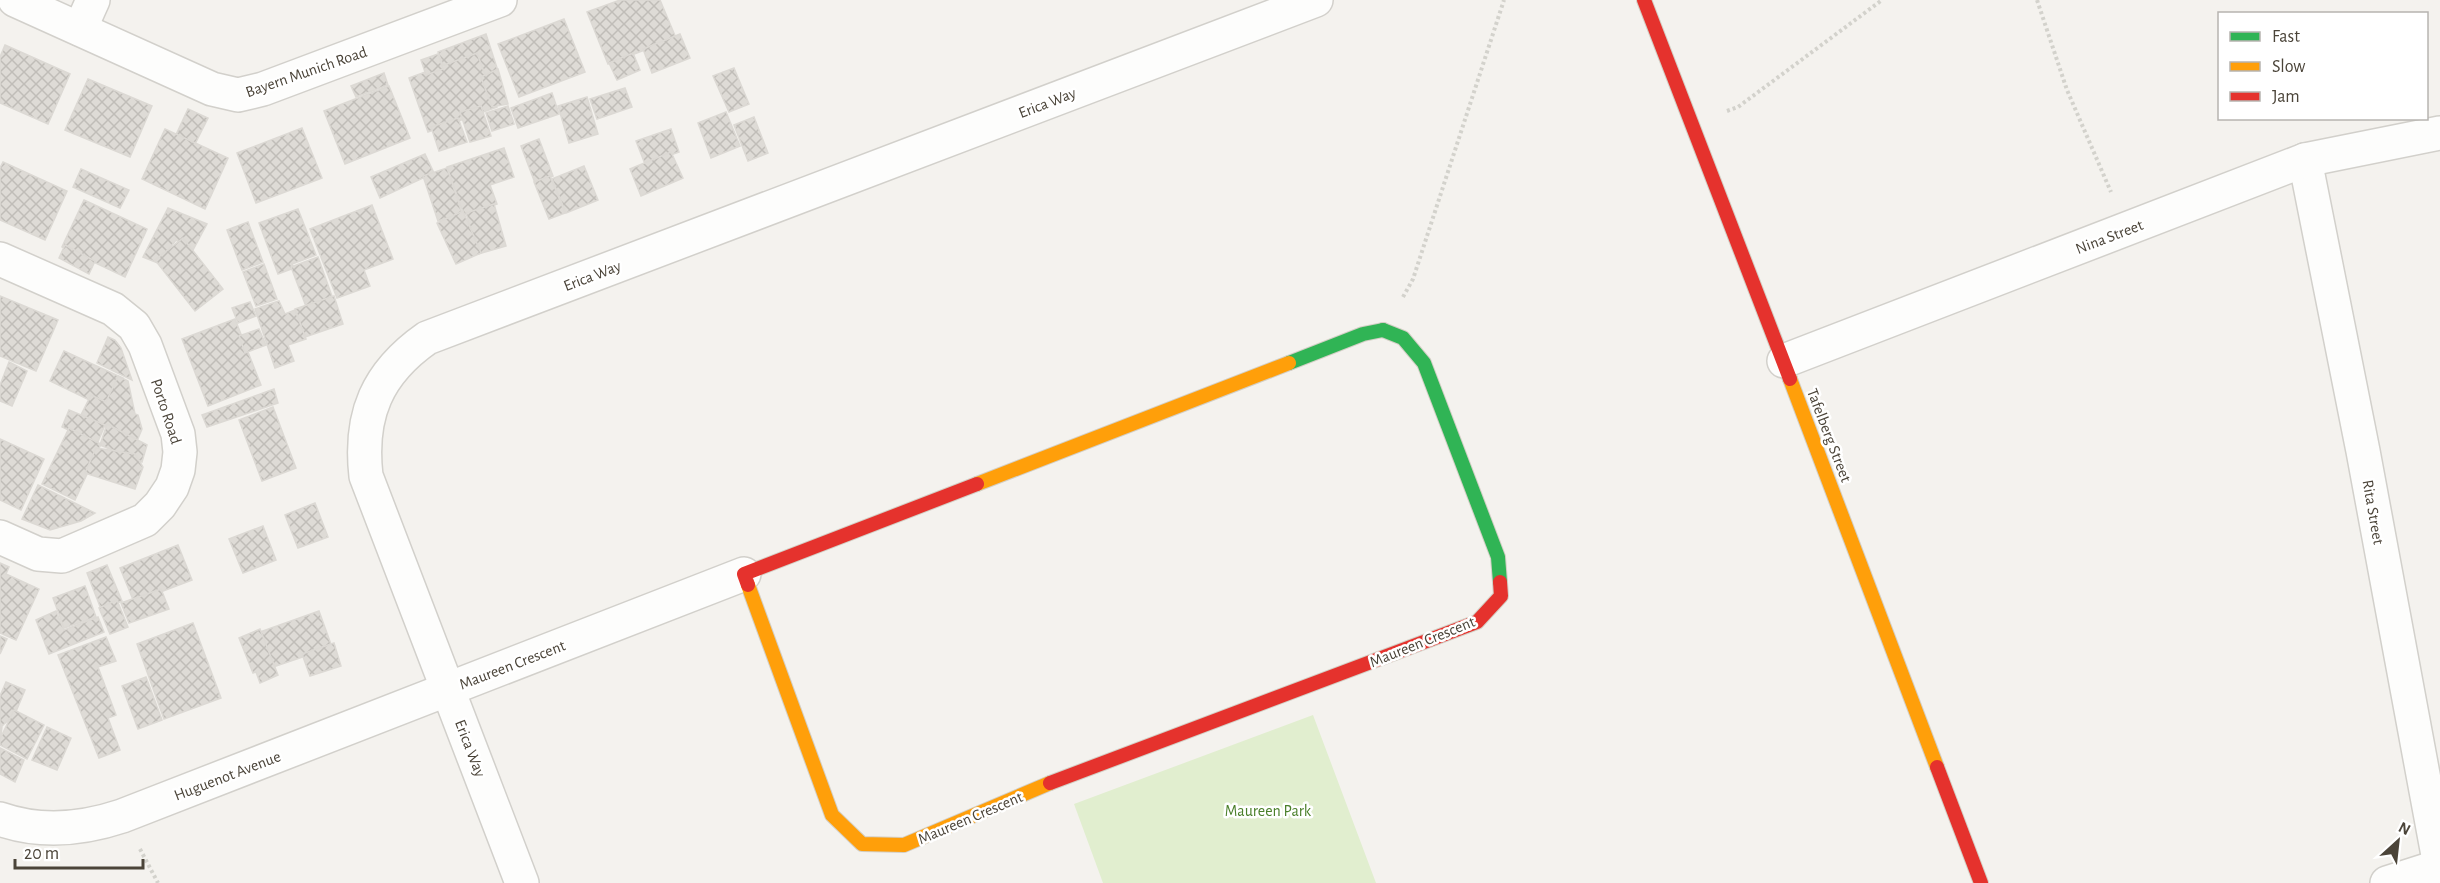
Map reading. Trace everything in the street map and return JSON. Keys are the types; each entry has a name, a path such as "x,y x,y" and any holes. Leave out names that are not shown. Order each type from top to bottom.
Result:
{"street":[{"name":"Bayern Munich Road","path":"15,0 86,14 212,89 238,94 262,90 500,0"},
{"name":"Erica Way","path":"522,883 366,476 363,453 364,436 371,406 381,384 394,365 410,350 439,333 1316,0"},
{"name":"Tafelberg Street","path":"1644,0 1981,883"},
{"name":"Nina Street","path":"1784,362 2305,160 2440,133"},
{"name":"Rita Street","path":"2305,160 2363,451 2440,866"},
{"name":"Porto Road","path":"0,259 113,309 134,326 145,345 178,434 180,452 178,470 172,487 160,505 145,520 62,556 38,554 0,537"},
{"name":"Maureen Crescent","path":"448,689 744,574 1363,334 1383,330 1403,338 1424,363 1498,557 1501,596 1477,622 1069,775 904,845 894,845 862,844 831,815 744,574"},
{"name":"Huguenot Avenue","path":"0,819 51,828 75,827 107,821 448,689"},
{"path":"2387,883 2440,866"}],"path":[{"path":"1398,304 1413,279 1504,0"},
{"path":"1720,113 1738,107 1882,0"},
{"path":"2037,0 2067,90 2116,201"}],"green space":[{"name":"Maureen Park","path":"1313,715 1376,883 1103,883 1074,804"}],"building":[{"path":"620,0 660,0 676,38 608,64 587,12"},
{"path":"564,19 585,72 519,97 498,44"},
{"path":"486,34 498,71 485,76 477,55 444,68 438,52"},
{"path":"680,34 690,58 652,73 643,49"},
{"path":"5,45 70,74 48,124 0,103 0,57"},
{"path":"477,53 497,107 428,132 409,78"},
{"path":"633,53 640,70 617,80 609,63"},
{"path":"438,54 443,69 426,75 421,60"},
{"path":"734,68 749,104 729,112 713,76"},
{"path":"498,69 508,104 492,107 481,77"},
{"path":"384,73 388,85 356,97 351,86"},
{"path":"88,79 152,106 130,157 65,130"},
{"path":"389,86 410,138 345,164 324,111"},
{"path":"625,88 632,107 597,119 590,99"},
{"path":"552,93 559,114 518,128 511,108"},
{"path":"587,97 598,134 569,143 558,106"},
{"path":"481,106 491,136 470,142 460,112"},
{"path":"508,106 514,124 492,131 486,113"},
{"path":"188,109 208,118 194,146 175,137"},
{"path":"726,112 740,146 711,158 698,123"},
{"path":"754,117 768,153 748,161 734,125"},
{"path":"458,118 467,142 439,151 431,127"},
{"path":"302,128 322,178 256,203 237,153"},
{"path":"165,129 228,158 205,209 142,179"},
{"path":"671,129 679,152 645,164 636,141"},
{"path":"539,139 553,176 535,183 521,146"},
{"path":"504,148 514,177 490,185 497,204 464,215 447,167"},
{"path":"671,152 683,178 641,196 630,169"},
{"path":"425,154 434,173 380,198 371,177"},
{"path":"3,162 67,191 45,240 0,220 0,168"},
{"path":"584,166 598,200 566,213 552,179"},
{"path":"447,168 462,213 438,221 423,176"},
{"path":"81,169 129,190 120,208 73,187"},
{"path":"550,176 565,213 549,219 534,182"},
{"path":"84,200 147,229 125,277 62,247"},
{"path":"494,204 506,246 478,254 466,213"},
{"path":"372,205 393,259 364,270 370,286 337,298 310,229"},
{"path":"168,208 207,224 193,250 176,240 158,263 143,257"},
{"path":"298,209 316,255 292,264 294,268 278,274 259,223"},
{"path":"463,211 481,253 456,264 437,223"},
{"path":"248,222 263,262 242,270 227,230"},
{"path":"183,238 223,289 195,311 155,260"},
{"path":"65,245 95,261 89,274 59,258"},
{"path":"318,257 333,299 307,309 291,267"},
{"path":"264,264 277,299 256,306 243,272"},
{"path":"0,296 58,320 36,371 0,356"},
{"path":"334,296 343,324 305,337 295,309"},
{"path":"279,301 285,314 295,310 306,339 288,345 294,361 275,368 255,309"},
{"path":"250,302 256,316 238,323 232,308"},
{"path":"235,319 261,385 208,406 182,339"},
{"path":"259,329 266,345 245,353 239,336"},
{"path":"108,337 115,340 121,348 132,380 97,363"},
{"path":"64,351 123,378 108,409 50,381"},
{"path":"9,362 27,371 12,406 0,401 0,385"},
{"path":"118,376 128,381 135,414 138,415 142,429 137,441 81,415 91,395 106,402"},
{"path":"274,389 278,403 207,427 202,415"},
{"path":"273,407 296,468 262,481 239,420"},
{"path":"69,410 105,425 97,444 62,427"},
{"path":"107,424 147,445 142,462 100,445"},
{"path":"69,428 101,444 75,500 42,484"},
{"path":"0,439 44,459 21,510 0,500"},
{"path":"96,448 135,454 143,467 135,489 85,473"},
{"path":"38,485 95,513 81,521 50,530 22,519"},
{"path":"315,503 328,537 298,548 285,515"},
{"path":"263,526 276,560 243,573 229,539"},
{"path":"178,545 192,580 134,602 120,568"},
{"path":"0,563 9,567 6,574 39,589 16,640 0,633"},
{"path":"107,565 122,601 101,609 87,573"},
{"path":"85,586 96,617 64,628 53,598"},
{"path":"161,589 169,609 129,623 121,603"},
{"path":"117,600 128,627 110,634 99,608"},
{"path":"56,611 64,630 98,617 104,632 49,654 36,620"},
{"path":"319,611 332,647 273,667 260,632"},
{"path":"193,623 221,698 164,719 137,644"},
{"path":"260,629 278,675 260,683 256,672 253,673 239,638"},
{"path":"0,636 7,639 0,654"},
{"path":"106,637 116,661 98,667 116,715 108,718 120,750 99,758 58,655"},
{"path":"334,643 341,666 310,676 302,654"},
{"path":"146,677 162,720 138,729 122,686"},
{"path":"6,682 25,690 15,714 2,726 0,746 0,696"},
{"path":"14,710 44,725 27,759 0,745 0,739"},
{"path":"47,727 71,738 57,770 32,760"},
{"path":"0,748 24,760 15,782 0,774"}],"traffic: fast":[{"path":"1383,330 1403,338 1424,363 1498,557 1500,582"},
{"path":"1289,363 1363,334 1383,330"}],"traffic: slow":[{"path":"977,484 1289,363"},
{"path":"1790,379 1937,767"},
{"path":"748,585 832,815 862,844 904,845 1050,783"}],"traffic: jam":[{"path":"1644,0 1790,379"},
{"path":"748,585 744,574 977,484"},
{"path":"1050,783 1477,622 1501,596 1500,582"},
{"path":"1937,767 1981,883"}]}
